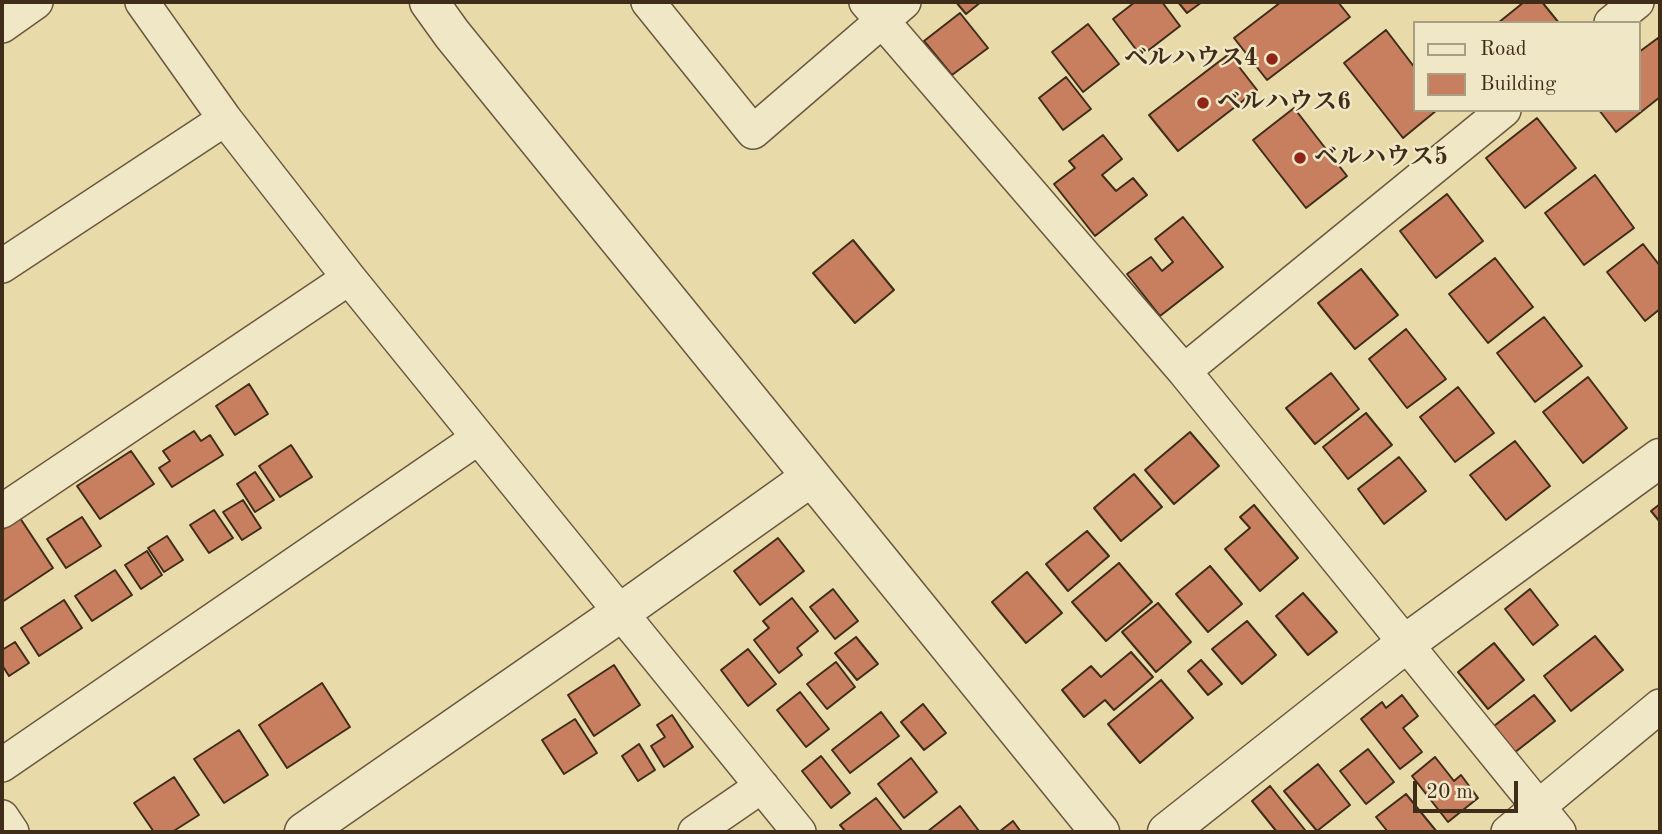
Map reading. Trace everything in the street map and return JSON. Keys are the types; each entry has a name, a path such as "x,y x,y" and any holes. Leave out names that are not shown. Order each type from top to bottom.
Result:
{"street":[{"path":"2,26 36,2"},
{"path":"142,2 225,119 349,278 799,832"},
{"path":"429,2 452,34 1100,832"},
{"path":"648,2 753,132 883,8 1184,371 1549,820"},
{"path":"1613,21 1637,2"},
{"path":"1184,371 1502,112"},
{"path":"2,267 225,119"},
{"path":"2,511 349,278"},
{"path":"2,765 478,438"},
{"path":"1167,832 1405,644 1660,458"},
{"path":"304,832 811,477"},
{"path":"1508,832 1549,820 1660,706"},
{"path":"695,832 762,786"},
{"path":"2,817 12,832"}],"building":[{"path":"956,2 981,2 966,14"},
{"path":"1135,2 1162,2 1180,26 1141,56 1113,19"},
{"path":"1178,2 1202,2 1187,13"},
{"name":"ベルハウス4","path":"1281,2 1338,2 1350,17 1267,80 1234,38"},
{"path":"1524,2 1542,2 1557,21 1500,21"},
{"path":"960,13 988,48 952,75 924,41"},
{"path":"1088,24 1119,64 1083,92 1052,52"},
{"path":"1386,30 1414,67 1414,112 1435,112 1403,138 1344,63"},
{"path":"1658,38 1660,41 1660,97 1616,132 1601,112 1641,112 1641,51"},
{"name":"ベルハウス6","path":"1229,54 1257,90 1178,151 1149,115"},
{"path":"1066,77 1091,109 1063,130 1039,98"},
{"name":"ベルハウス5","path":"1294,108 1347,176 1306,208 1253,140"},
{"path":"1537,118 1576,168 1525,208 1486,158"},
{"path":"1103,135 1122,159 1102,175 1116,191 1133,178 1147,195 1095,236 1054,184 1075,168 1069,161"},
{"path":"1595,175 1634,228 1584,265 1545,213"},
{"path":"1447,194 1483,241 1436,278 1400,231"},
{"path":"1183,217 1223,267 1160,316 1127,274 1151,257 1162,271 1173,262 1155,239"},
{"path":"853,240 894,290 855,323 813,273"},
{"path":"1643,244 1660,266 1660,309 1645,321 1607,272"},
{"path":"1495,258 1533,307 1488,343 1449,294"},
{"path":"1361,269 1398,315 1355,349 1318,303"},
{"path":"1544,317 1582,366 1535,402 1497,353"},
{"path":"1406,329 1446,379 1407,408 1369,359"},
{"path":"1331,373 1359,409 1315,444 1286,408"},
{"path":"1588,377 1627,428 1583,463 1543,412"},
{"path":"249,384 268,414 235,435 216,406"},
{"path":"1458,387 1494,433 1455,462 1420,417"},
{"path":"1366,413 1392,445 1348,479 1323,447"},
{"path":"194,431 201,441 210,435 223,455 172,487 159,468 170,461 163,451"},
{"path":"1190,432 1219,466 1174,504 1145,470"},
{"path":"1515,441 1550,486 1506,520 1470,475"},
{"path":"291,445 312,477 280,497 259,466"},
{"path":"131,451 154,484 100,519 77,486"},
{"path":"1399,457 1426,491 1384,524 1358,489"},
{"path":"255,472 274,500 255,512 237,484"},
{"path":"1134,474 1162,507 1121,541 1094,508"},
{"path":"243,500 261,528 242,540 223,512"},
{"path":"1660,504 1660,522 1651,511"},
{"path":"1254,505 1298,558 1260,591 1225,549 1250,528 1240,517"},
{"path":"214,510 233,538 209,553 190,525"},
{"path":"82,517 101,546 66,568 47,539"},
{"path":"20,518 53,568 2,602 2,530"},
{"path":"1087,531 1109,556 1068,591 1046,564"},
{"path":"167,536 183,560 164,572 148,548"},
{"path":"778,538 804,571 760,605 734,571"},
{"path":"147,551 162,575 141,589 125,565"},
{"path":"1119,563 1152,602 1106,641 1072,602"},
{"path":"1210,566 1242,604 1208,632 1176,594"},
{"path":"115,570 132,595 92,621 75,596"},
{"path":"1027,572 1062,613 1026,643 992,602"},
{"path":"833,589 858,621 835,639 810,607"},
{"path":"1530,589 1558,625 1533,645 1505,609"},
{"path":"1303,593 1337,632 1308,655 1276,616"},
{"path":"792,598 818,631 797,648 802,655 779,673 754,640 769,628 763,621"},
{"path":"64,600 82,628 39,656 21,628"},
{"path":"1158,603 1191,642 1156,672 1122,632"},
{"path":"1247,621 1276,655 1242,684 1212,649"},
{"path":"1595,636 1623,670 1571,711 1544,676"},
{"path":"856,637 878,664 857,680 835,653"},
{"path":"15,642 29,663 9,676 2,665 2,650"},
{"path":"1494,643 1524,680 1488,709 1458,672"},
{"path":"748,649 776,684 748,706 721,670"},
{"path":"1131,652 1153,677 1114,710 1105,700 1084,717 1062,690 1091,666 1101,677"},
{"path":"1201,660 1222,684 1208,695 1188,671"},
{"path":"836,662 855,687 827,709 807,684"},
{"path":"614,665 640,705 594,736 568,695"},
{"path":"1161,680 1193,718 1140,763 1108,724"},
{"path":"322,683 350,727 287,768 259,725"},
{"path":"800,692 829,729 806,747 777,710"},
{"path":"1402,695 1418,716 1403,728 1422,752 1400,769 1361,719 1382,702 1386,708"},
{"path":"1534,695 1555,721 1514,753 1494,726"},
{"path":"923,704 946,733 924,750 901,722"},
{"path":"881,712 899,736 850,773 832,750"},
{"path":"672,715 693,747 664,767 651,746 665,737 657,725"},
{"path":"575,719 597,753 564,774 542,740"},
{"path":"239,730 268,775 224,803 194,759"},
{"path":"639,744 655,770 638,781 622,756"},
{"path":"1368,749 1394,782 1366,804 1340,771"},
{"path":"821,756 850,793 831,808 802,771"},
{"path":"1435,757 1454,781 1461,775 1478,798 1448,822 1412,776"},
{"path":"911,758 937,792 904,818 878,784"},
{"path":"1318,764 1350,805 1317,831 1284,791"},
{"path":"174,777 199,815 172,832 154,832 134,803"},
{"path":"1270,786 1305,830 1277,832 1252,801"},
{"path":"1406,794 1437,832 1388,832 1376,817"},
{"path":"876,798 903,832 846,832 840,825"},
{"path":"960,806 979,831 927,832"},
{"path":"1013,821 1021,832 999,832"}],"place":[{"name":"ベルハウス4","path":"1272,59"},
{"name":"ベルハウス6","path":"1203,103"},
{"name":"ベルハウス5","path":"1300,158"}]}
